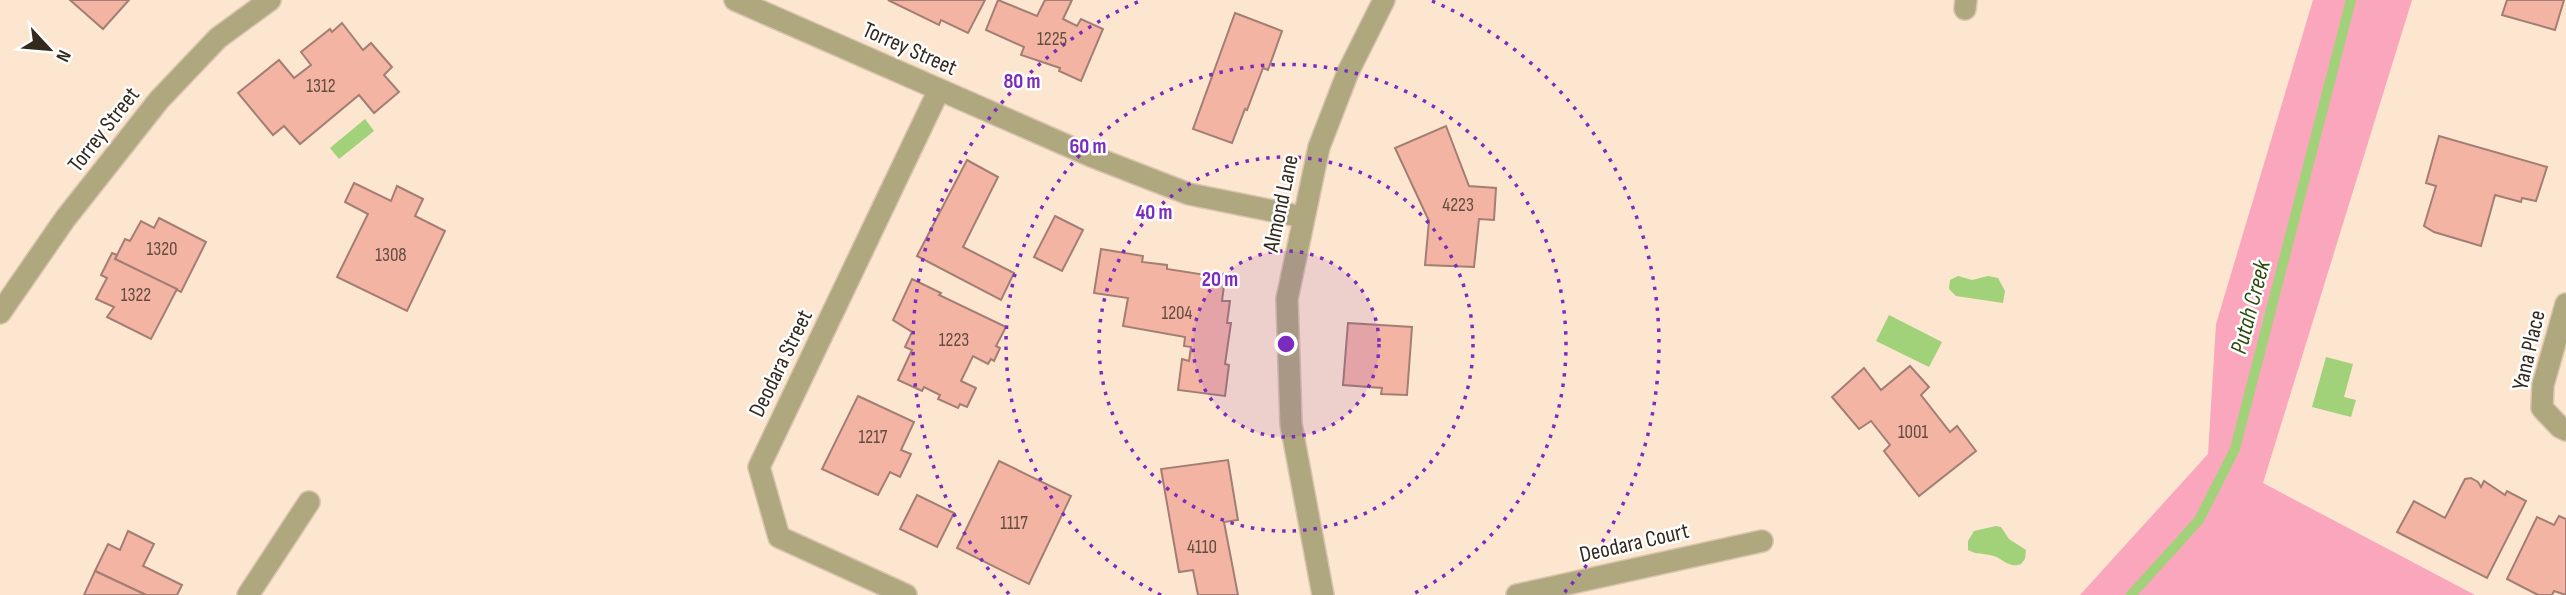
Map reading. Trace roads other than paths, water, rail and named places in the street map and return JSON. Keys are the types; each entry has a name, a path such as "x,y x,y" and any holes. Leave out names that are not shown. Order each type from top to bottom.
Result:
{"street":[{"name":"Torrey Street","path":"0,313 65,219 159,100 218,38 270,0"},
{"name":"Torrey Street","path":"735,0 1091,156 1189,194 1303,217"},
{"name":"Almond Lane","path":"1323,595 1291,424 1287,299 1319,147 1348,72 1384,0"},
{"name":"Deodara Street","path":"906,595 779,537 759,467 939,90"},
{"name":"Yana Place","path":"2566,304 2543,385 2542,408 2560,427 2566,429"},
{"path":"248,595 309,502"},
{"name":"Deodara Court","path":"1517,595 1762,541"}],"waterway":[{"name":"Putah Creek","path":"2131,595 2199,520 2235,449 2351,0"}]}
